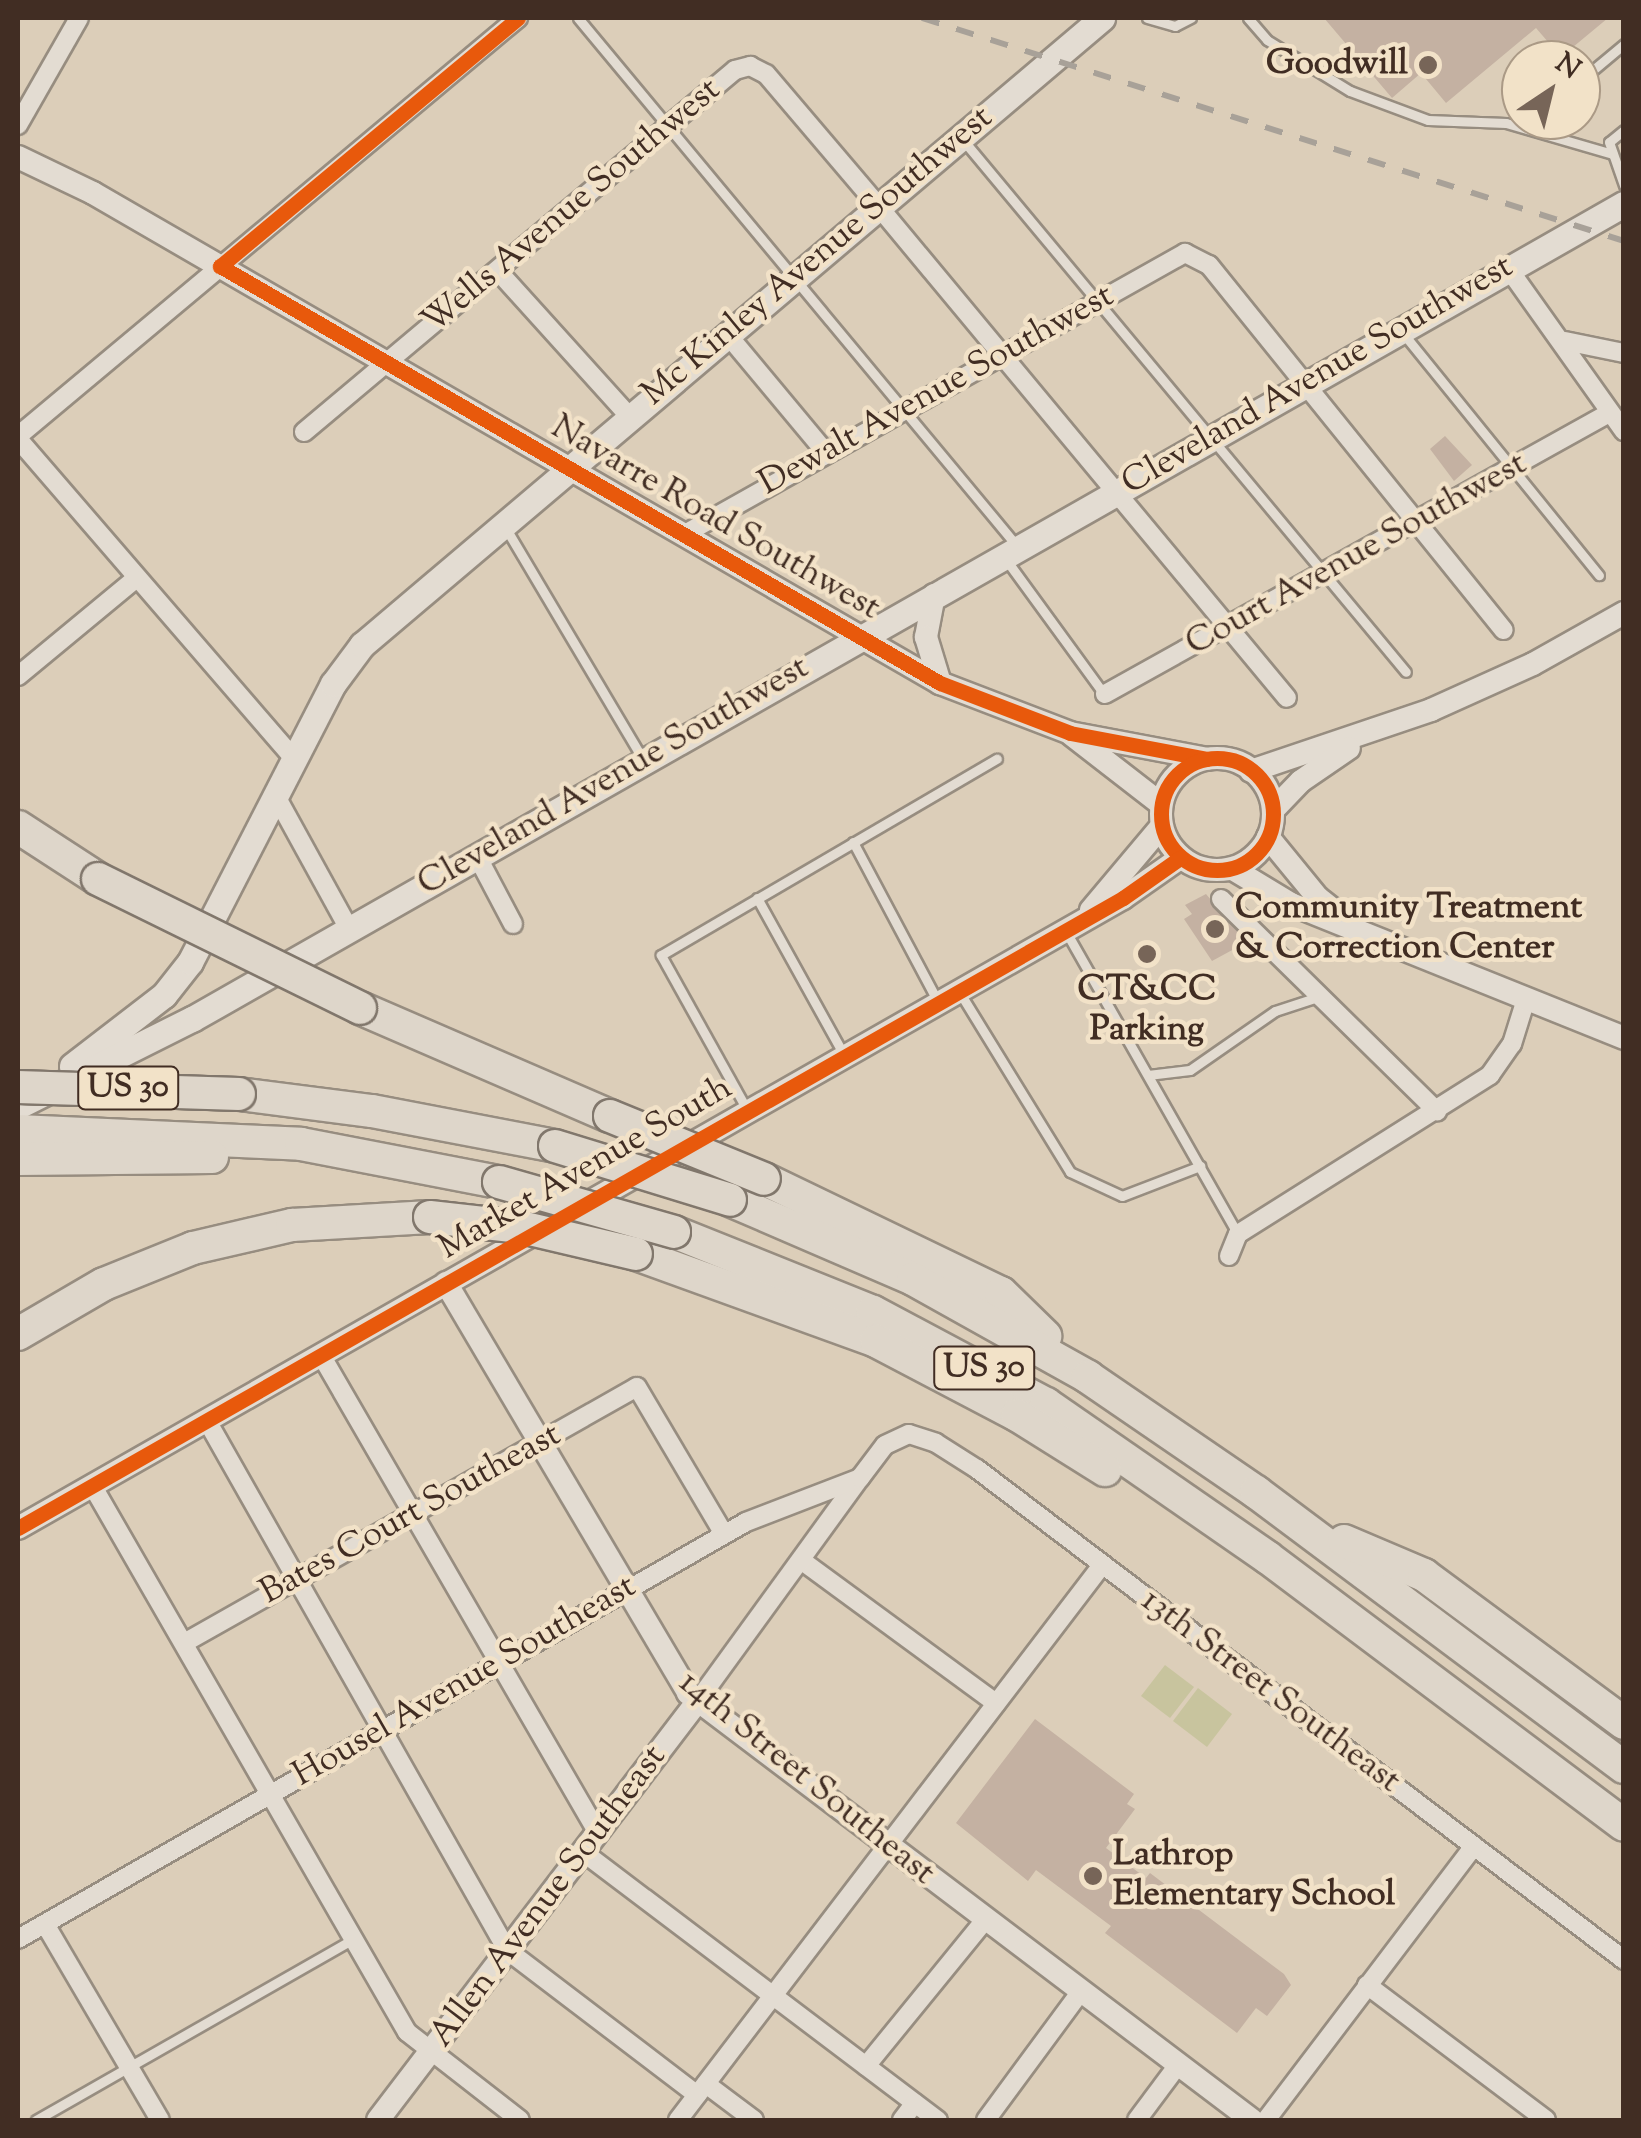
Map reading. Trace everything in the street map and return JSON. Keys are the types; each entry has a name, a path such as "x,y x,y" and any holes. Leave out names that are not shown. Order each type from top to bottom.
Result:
{"highway":[{"path":"18,827 98,879 360,1008 764,1179 1000,1294 1088,1377"},
{"path":"18,853 98,879"},
{"name":"US 30","path":"18,1087 239,1094 372,1110 555,1146 730,1200 913,1279 1088,1377 1293,1519 1624,1767"},
{"name":"US 30","path":"18,1131 214,1146 450,1172 499,1182 674,1232 816,1286 990,1371 1267,1557 1624,1825"},
{"path":"18,1159 214,1146"},
{"path":"18,1334 104,1284 193,1248 292,1224 430,1217 538,1230 636,1254 876,1341 1017,1415 1140,1493 1267,1557"},
{"path":"1293,1519 1424,1576 1624,1723"}],"main road":[{"name":"Mc Kinley Avenue Southwest","path":"18,1104 164,995 190,962 295,760 362,645 502,522 1102,18"},
{"name":"Cleveland Avenue Southwest","path":"18,1104 176,1028 348,926 1624,204"}],"street":[{"path":"18,124 78,18"},
{"path":"295,760 134,580 18,438 518,18"},
{"name":"Wells Avenue Southwest","path":"304,432 735,70 750,66 766,74 878,206"},
{"name":"Navarre Road Southwest","path":"18,157 220,266 940,683 1070,732 1207,758"},
{"path":"878,206 1287,698"},
{"name":"Dewalt Avenue Southwest","path":"683,534 1176,255 1192,254 1209,265 1305,384"},
{"path":"1508,268 1565,341 1571,363 1624,431"},
{"path":"498,271 630,416"},
{"path":"727,334 827,454"},
{"path":"1565,341 1624,353"},
{"path":"1305,384 1504,630"},
{"name":"Court Avenue Southwest","path":"1105,694 1228,629 1608,413"},
{"path":"18,676 134,580"},
{"path":"934,595 926,637 940,683"},
{"path":"1251,770 1373,732 1533,664 1624,613"},
{"name":"Navarre Road Southwest","path":"1070,732 1161,816"},
{"path":"1233,869 1250,860 1268,837 1273,810 1301,781 1373,732"},
{"path":"1273,810 1251,770 1225,758 1207,758 1175,776 1161,816 1180,858 1196,867 1233,869 1290,904 1624,1038"},
{"path":"276,798 348,926"},
{"name":"Market Avenue South","path":"1089,913 1161,816"},
{"path":"1268,837 1318,898 1364,933"},
{"path":"477,856 513,924"},
{"name":"Market Avenue South","path":"18,1528 948,996 1180,858"},
{"path":"1221,898 1437,1111"},
{"path":"1229,1256 1238,1234 1437,1111 1501,1062 1526,999"},
{"name":"14th Street Southeast","path":"446,1284 676,1679 697,1702 1252,2120"},
{"path":"321,1354 598,1832"},
{"name":"Bates Court Southeast","path":"184,1643 638,1387 724,1534"},
{"path":"206,1420 508,1950 701,2090 754,2120"},
{"name":"Housel Avenue Southeast","path":"18,1939 724,1534 789,1501 860,1478 885,1445 911,1434"},
{"name":"13th Street Southeast","path":"911,1434 954,1454 1624,1960"},
{"name":"Allen Avenue Southeast","path":"378,2120 697,1702 860,1478"},
{"path":"92,1485 407,2032 520,2120"},
{"path":"801,1560 996,1703"},
{"path":"678,2120 1102,1565"},
{"path":"1266,2120 1474,1846"},
{"path":"583,1852 938,2120"},
{"path":"866,2066 985,1920"},
{"path":"45,1924 160,2120"},
{"path":"1367,1985 1546,2120"},
{"path":"986,2120 1081,1992"},
{"path":"1137,2120 1178,2065"},
{"path":"902,2120 915,2104"}],"lane":[{"path":"578,18 906,410 1010,550 1105,694"},
{"path":"1148,18 1153,24 1175,26 1191,18"},
{"path":"1248,18 1267,40 1350,91 1428,120 1501,126"},
{"path":"1601,63 1624,44"},
{"path":"1624,130 1609,142 1624,185"},
{"path":"961,138 1406,672"},
{"path":"1565,140 1613,154"},
{"path":"1400,330 1599,575"},
{"path":"502,522 644,761"},
{"path":"748,1111 661,955 997,759"},
{"path":"853,842 948,996 1070,1172 1122,1196 1200,1166"},
{"path":"756,898 844,1055"},
{"path":"1063,928 1238,1234"},
{"path":"1148,1075 1190,1070 1275,1011 1321,996"},
{"path":"36,2120 354,1938"}],"shaded area":[{"path":"1165,1665 1194,1687 1170,1718 1141,1696"},
{"path":"1198,1688 1232,1714 1207,1747 1173,1721"}],"building":[{"name":"Goodwill","path":"1324,18 1608,18 1581,40 1546,40 1536,28 1522,40 1501,40 1501,57 1446,103 1421,73 1392,98"},
{"path":"1445,436 1472,465 1454,481 1430,449"},
{"name":"Community Treatment & Correction Center","path":"1206,894 1247,942 1212,961 1184,919 1192,914 1185,905"},
{"name":"Lathrop Elementary School","path":"1035,1719 1134,1794 1127,1804 1135,1809 1106,1848 1146,1878 1150,1873 1284,1974 1291,1985 1267,2016 1256,2008 1237,2033 1105,1933 1111,1926 1036,1870 1028,1881 956,1823"}],"railway":[{"path":"922,18 1624,241"}],"cycle path":[{"path":"518,18 220,266 940,683 1070,733 1207,759"},
{"path":"1217,758 1239,762 1257,774 1269,792 1273,814 1269,836 1257,854 1239,866 1217,870 1195,866 1177,854 1165,836 1161,814 1165,792 1177,774 1195,762 1217,758"},
{"path":"18,1528 1123,898 1180,858"}],"place":[{"name":"Goodwill","path":"1428,65"},
{"name":"Community Treatment & Correction Center","path":"1215,929"},
{"name":"CT&CC Parking","path":"1147,954"},
{"name":"Lathrop Elementary School","path":"1093,1876"}]}
